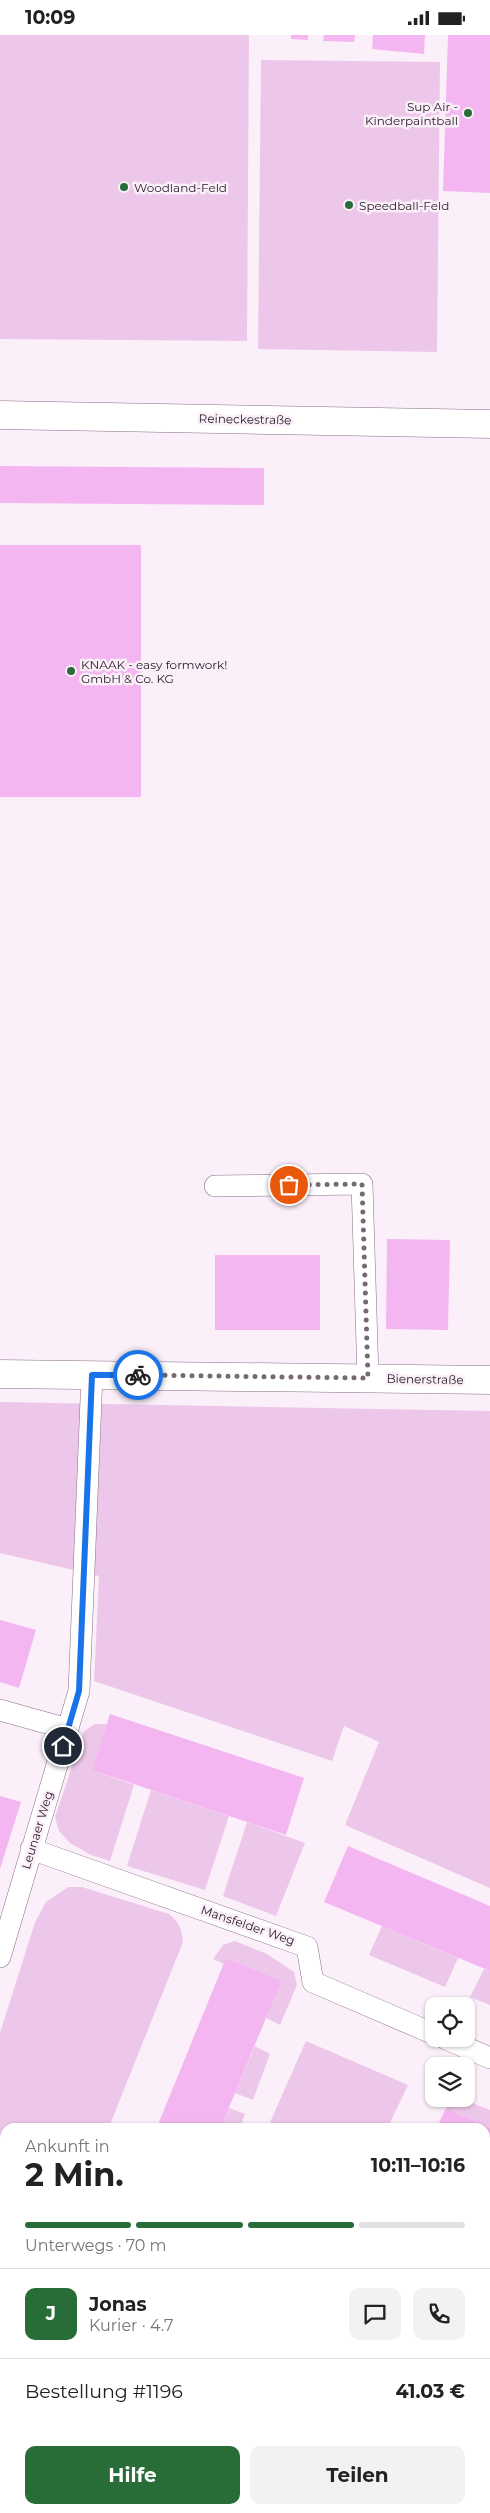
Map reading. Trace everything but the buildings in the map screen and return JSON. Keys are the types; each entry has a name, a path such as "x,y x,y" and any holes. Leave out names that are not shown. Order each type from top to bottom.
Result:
{"street":[{"name":"Reineckestraße","path":"0,415 490,424"},
{"name":"Bienerstraße","path":"0,1374 490,1380"}],"lane":[{"path":"215,1186 362,1184 368,1378"},
{"name":"Leunaer Weg","path":"0,1957 79,1691 92,1375"},
{"path":"0,1710 68,1729"},
{"name":"Mansfelder Weg","path":"31,1849 307,1947 313,1982 425,2030"},
{"path":"465,2047 490,2058"}],"shaded area":[{"name":"Woodland-Feld","path":"0,35 249,35 247,341 0,339"},
{"name":"Speedball-Feld","path":"261,60 440,62 437,352 258,349"},
{"path":"0,1402 490,1411 490,1888 345,1825 379,1742 344,1726 332,1761 94,1681 99,1576 0,1553"},
{"path":"95,1724 107,1724 92,1770 134,1785 110,1861 91,1855 70,1843 59,1831 55,1817 84,1731"},
{"path":"151,1790 229,1816 205,1890 127,1866"},
{"path":"247,1822 305,1843 276,1916 223,1896"},
{"path":"68,1887 82,1887 169,1914 175,1920 182,1933 183,1942 111,2123 0,2123 0,2033 35,1922 46,1902"},
{"path":"382,1926 458,1958 445,1987 369,1955"},
{"path":"235,1941 267,1954 294,1972 297,1985 280,2025 266,2018 281,1981 226,1958 224,1964 213,1959 223,1945"},
{"path":"484,1969 490,1971 490,2005 475,1999 475,1997 470,1997"},
{"path":"306,2041 408,2085 390,2123 270,2123"},
{"path":"255,2046 270,2054 253,2100 235,2093"},
{"path":"475,2104 490,2110 490,2123 479,2123 446,2107 475,2107"},
{"path":"229,2108 245,2114 242,2123 223,2123"}],"way so far":[{"path":"138,1375 368,1378 362,1184 289,1185"}],"place":[{"name":"Sup Air - Kinderpaintball","path":"468,113"},
{"name":"Woodland-Feld","path":"124,187"},
{"name":"Speedball-Feld","path":"349,205"},
{"name":"KNAAK - easy formwork! GmbH & Co. KG","path":"71,671"}],"route":[{"path":"63,1746 79,1691 92,1375 138,1375"}]}
